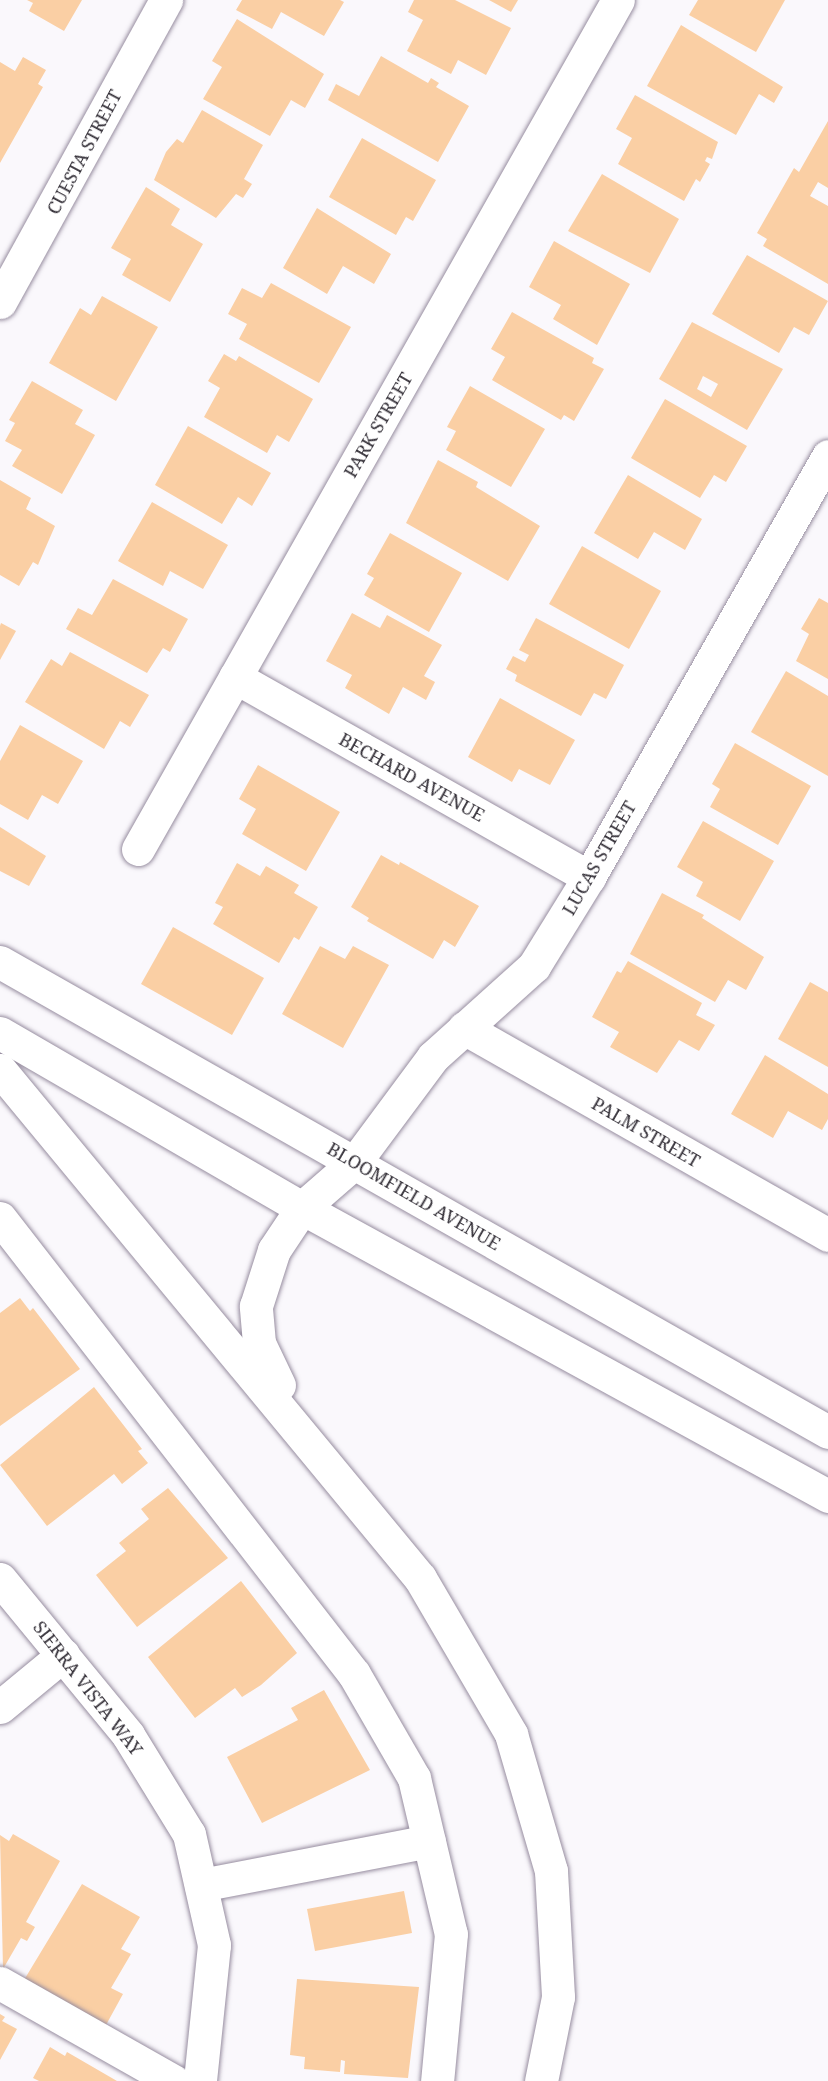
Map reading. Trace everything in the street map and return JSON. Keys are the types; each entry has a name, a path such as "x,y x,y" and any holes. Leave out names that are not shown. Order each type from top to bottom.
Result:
{"main road":[{"name":"CUESTA STREET","path":"0,302 12,257 166,0"},
{"name":"PARK STREET","path":"138,849 618,0"},
{"name":"LUCAS STREET","path":"300,1429 259,1343 256,1306 274,1250 302,1208 355,1162 433,1057 534,966 589,877 828,456"},
{"name":"BECHARD AVENUE","path":"235,678 589,877"},
{"name":"BLOOMFIELD AVENUE","path":"0,962 828,1432"},
{"name":"PALM STREET","path":"464,1028 828,1235"},
{"path":"0,1033 302,1208 828,1496"},
{"path":"0,1070 300,1429 420,1578 511,1734 551,1871 558,1997 541,2081"},
{"path":"0,1218 354,1674 414,1778 451,1934 437,2081"},
{"name":"SIERRA VISTA WAY","path":"0,1579 128,1735 189,1834 214,1945 200,2081"},
{"path":"0,1707 63,1655"},
{"path":"201,1885 429,1840"},
{"path":"0,1983 173,2081"}],"building":[{"path":"27,0 82,0 64,31 29,11 33,3"},
{"path":"242,0 340,0 344,2 324,36 281,12 272,29 236,10"},
{"path":"414,0 455,0 511,28 486,75 458,60 451,74 407,51 423,20 408,12"},
{"path":"489,0 518,0 511,12"},
{"path":"698,0 785,0 756,52 689,15"},
{"path":"237,19 324,74 305,108 291,100 270,136 203,99 222,67 212,61"},
{"path":"681,25 783,87 774,103 759,94 736,135 647,86"},
{"path":"381,56 428,83 431,78 439,83 436,87 469,106 438,162 328,100 336,84 359,96"},
{"path":"23,57 46,70 38,84 43,87 0,163 0,62 15,71"},
{"path":"635,95 718,142 712,159 707,157 705,161 710,164 700,182 696,179 684,201 618,164 632,138 616,129"},
{"path":"202,110 263,145 244,179 252,184 243,198 236,194 216,218 154,180 166,152 177,139 183,143"},
{"path":"828,121 828,188 818,182 810,196 828,206 828,284 763,246 767,239 757,233 794,168 799,172"},
{"path":"362,138 436,180 413,221 406,217 396,235 329,197"},
{"path":"602,174 679,219 650,273 568,231"},
{"path":"146,187 180,209 171,225 203,244 170,302 122,275 131,259 111,248"},
{"path":"317,208 391,254 374,284 343,266 327,294 283,268"},
{"path":"554,241 630,284 597,345 553,319 561,305 529,287"},
{"path":"747,255 828,301 809,335 794,327 779,353 712,314"},
{"path":"271,283 351,327 319,383 239,339 247,324 228,314 242,288 262,298"},
{"path":"102,296 158,327 116,401 49,363 80,308 91,315"},
{"path":"512,312 594,358 592,363 604,369 574,421 564,415 561,420 492,380 505,357 491,349"},
{"path":"692,322 783,369 747,430 659,379","holes":["703,376 718,384 711,397 697,389"]},
{"path":"224,354 236,361 239,356 313,399 289,442 277,435 267,453 204,417 220,388 208,381"},
{"path":"32,381 83,410 75,424 95,435 62,494 12,466 22,450 5,441 15,423 9,420"},
{"path":"470,386 545,429 511,487 446,450 456,431 447,427"},
{"path":"665,399 747,446 726,482 714,475 700,498 631,458"},
{"path":"188,426 271,473 252,506 238,497 222,524 155,485"},
{"path":"438,460 478,482 476,487 540,526 508,581 406,523"},
{"path":"628,475 702,519 685,550 654,532 638,559 594,533"},
{"path":"0,480 31,498 26,509 55,526 38,565 33,562 19,586 0,575"},
{"path":"152,502 228,545 203,589 170,571 163,586 118,561"},
{"path":"390,533 462,573 429,632 364,595 374,578 367,574"},
{"path":"582,546 661,591 629,649 549,604"},
{"path":"113,579 188,619 170,652 163,648 147,673 66,629 78,608 92,615"},
{"path":"819,598 828,603 828,679 796,661 809,634 801,629"},
{"path":"352,613 380,628 387,615 442,645 424,676 435,682 426,700 403,687 389,714 345,688 352,675 326,661"},
{"path":"536,618 624,665 606,699 594,693 581,716 515,681 517,675 506,669 513,656 525,662 529,655 519,650"},
{"path":"1,623 16,631 0,660 0,626"},
{"path":"70,652 149,695 130,727 120,721 104,749 25,702 51,659 62,666"},
{"path":"786,671 828,696 828,776 751,732"},
{"path":"500,698 575,740 550,785 519,769 512,782 468,757"},
{"path":"20,725 83,761 58,804 42,795 28,820 0,804 0,761"},
{"path":"735,743 811,786 778,845 710,807 720,789 712,784"},
{"path":"258,765 340,812 306,871 242,834 256,809 239,799"},
{"path":"703,821 774,861 740,921 696,896 703,882 677,867"},
{"path":"0,827 46,856 29,886 0,871"},
{"path":"381,855 399,865 400,862 479,906 455,947 444,940 433,959 367,921 369,918 351,907"},
{"path":"237,863 260,876 266,866 299,885 294,893 318,907 299,940 294,937 279,963 213,924 223,907 215,903"},
{"path":"662,893 704,915 702,918 764,957 746,990 728,980 715,1002 630,954"},
{"path":"173,927 264,978 232,1035 141,984"},
{"path":"320,946 345,959 353,946 389,965 343,1048 282,1014"},
{"path":"628,961 702,1003 696,1015 715,1025 699,1051 679,1040 657,1073 610,1047 619,1032 592,1017 617,971 621,973"},
{"path":"810,982 828,992 828,1067 778,1039"},
{"path":"765,1055 828,1094 828,1119 822,1130 788,1111 773,1138 731,1114"},
{"path":"20,1298 30,1311 33,1308 80,1369 0,1426 0,1313"},
{"path":"94,1387 142,1449 138,1451 148,1463 122,1484 114,1474 47,1526 0,1465"},
{"path":"168,1488 228,1558 137,1627 96,1575 126,1551 119,1543 149,1519 141,1509"},
{"path":"241,1581 297,1653 261,1685 242,1697 235,1688 195,1718 148,1657"},
{"path":"324,1690 370,1770 262,1823 227,1757 298,1720 291,1708"},
{"path":"13,1834 60,1861 26,1922 35,1927 27,1941 21,1938 3,1969 0,1835 9,1841"},
{"path":"82,1884 140,1917 121,1949 131,1954 111,1988 123,1994 106,2025 24,1980"},
{"path":"404,1891 412,1933 315,1951 307,1909"},
{"path":"297,1979 419,1987 408,2078 344,2074 345,2061 341,2060 340,2072 304,2069 305,2057 290,2055"},
{"path":"0,2014 5,2017 2,2021 17,2029 0,2060"},
{"path":"50,2047 65,2056 67,2052 117,2081 39,2081 33,2078"}]}
